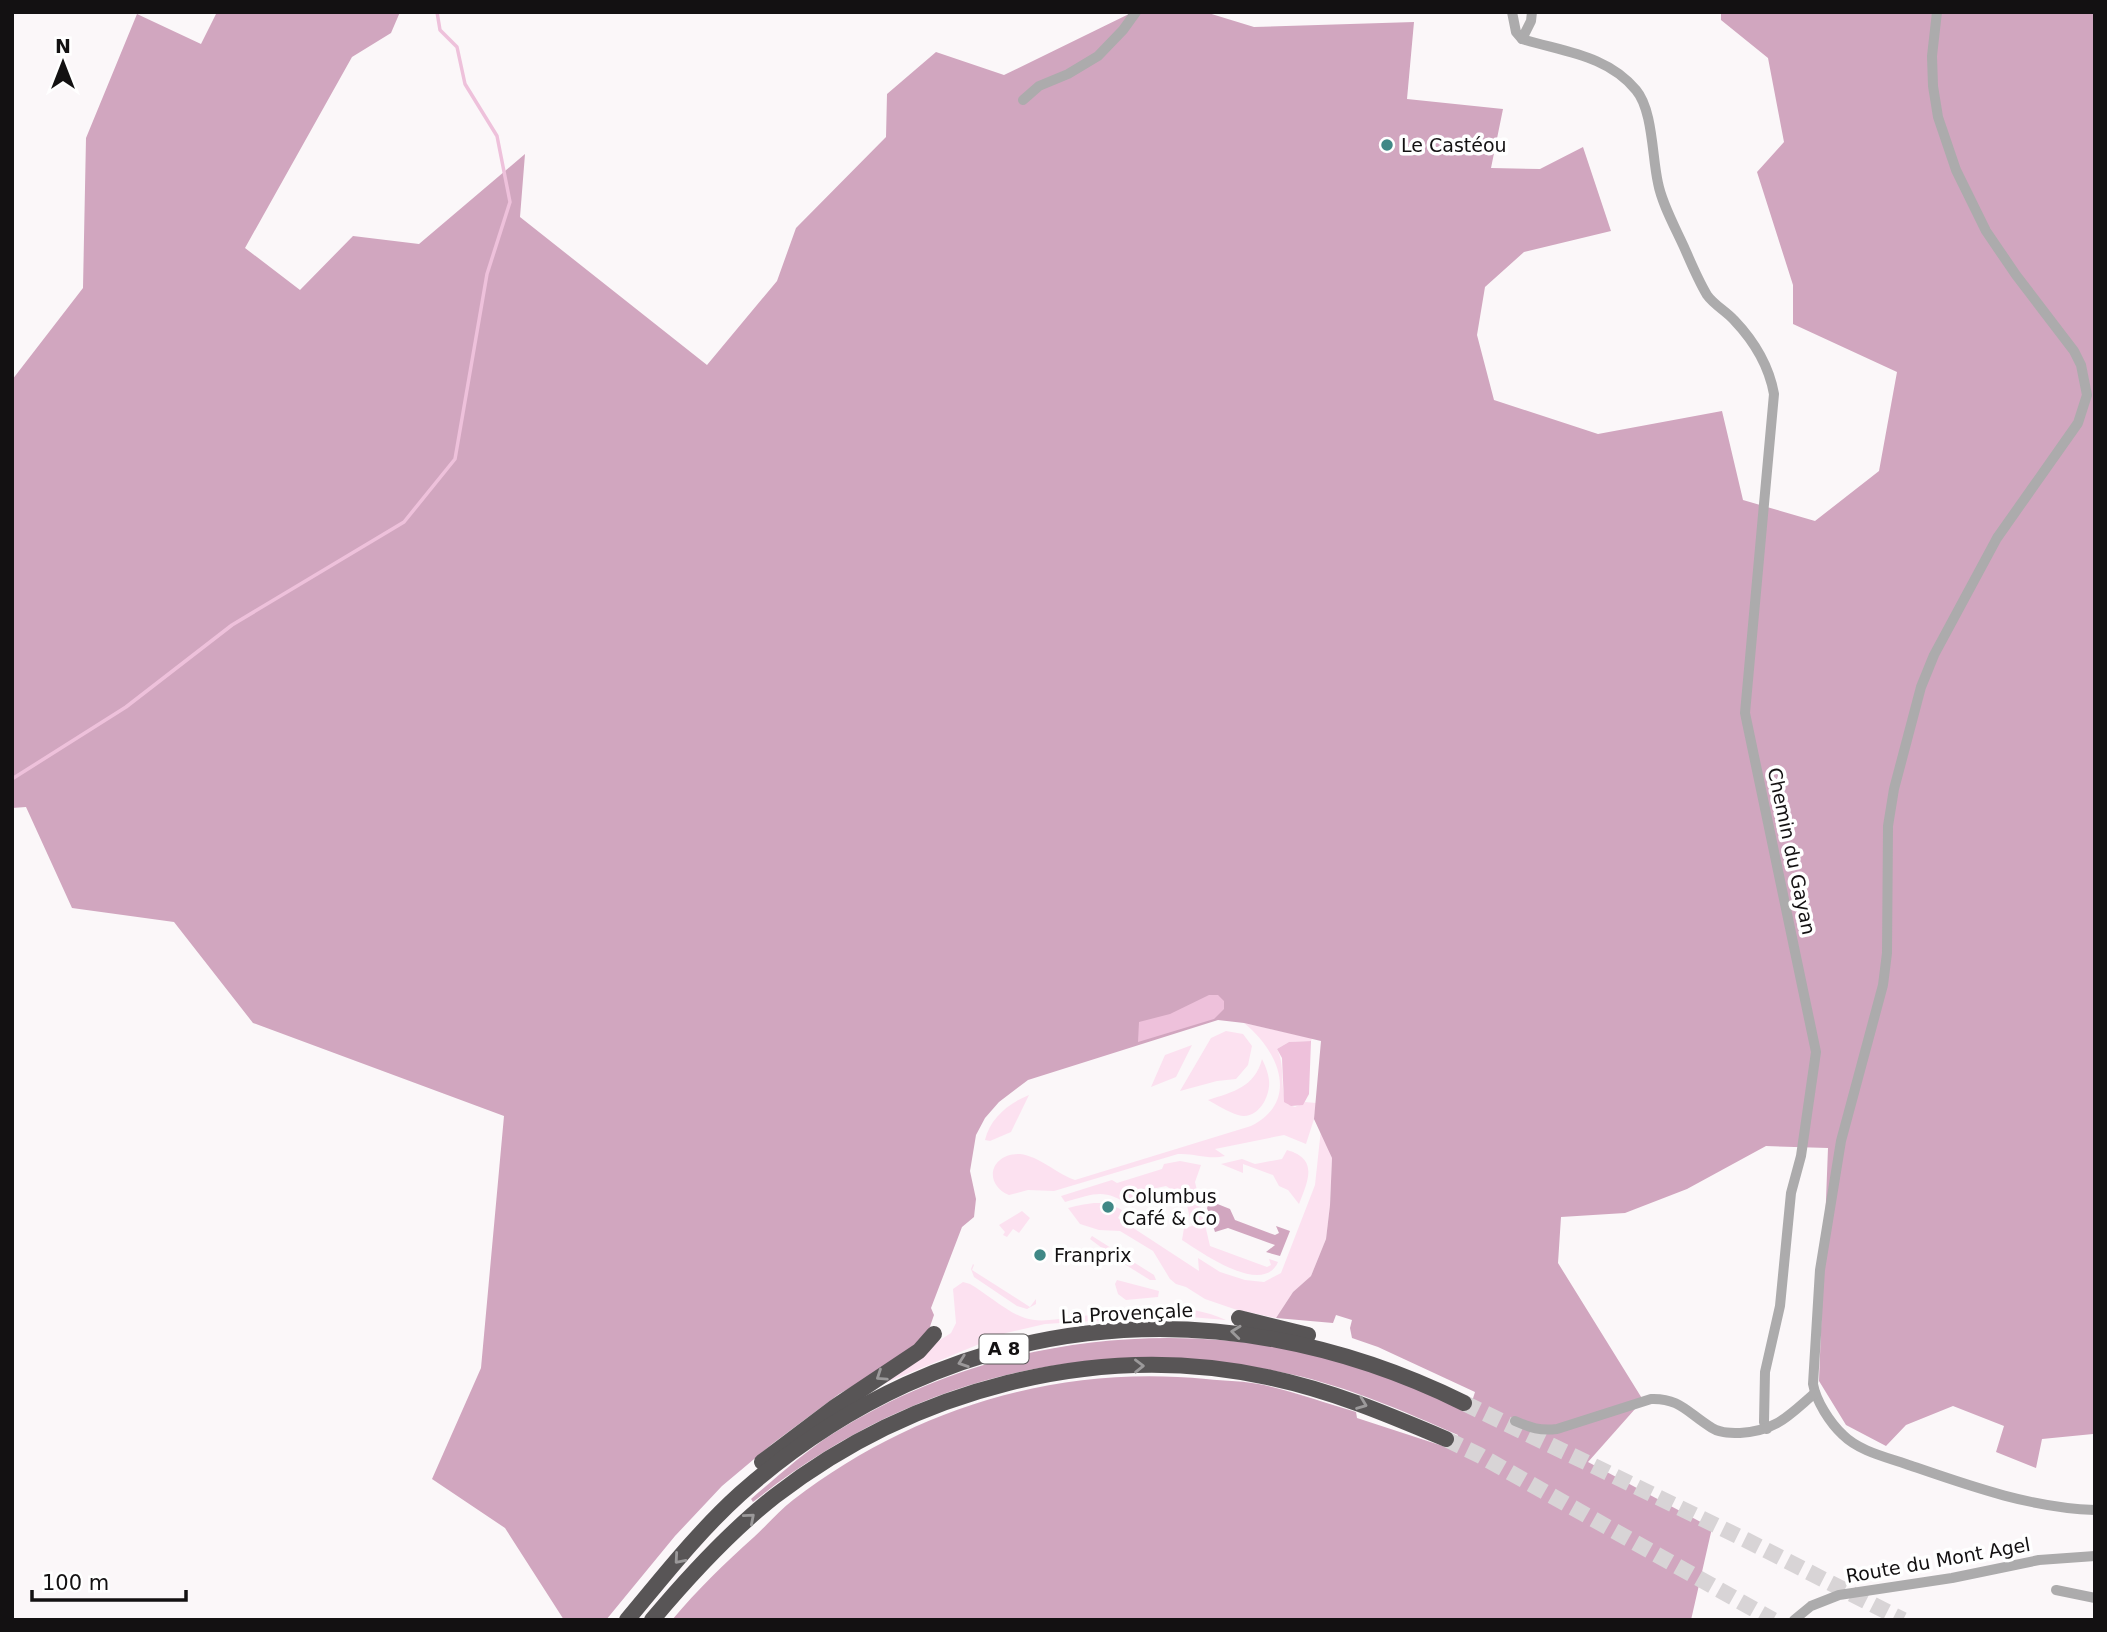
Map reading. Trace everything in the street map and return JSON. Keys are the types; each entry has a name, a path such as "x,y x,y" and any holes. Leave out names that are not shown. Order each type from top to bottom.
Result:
{"highway":[{"path":"1239,1318 1346,1346 1383,1368"},
{"name":"La Provençale","path":"627,1620 708,1524 774,1466 829,1427 866,1404 945,1368 1036,1342 1115,1330 1161,1328 1249,1334 1311,1346 1383,1368 1464,1403"},
{"path":"708,1524 736,1487 767,1458 835,1407 919,1351 934,1335"},
{"name":"A 8","path":"652,1620 738,1528 774,1497 839,1451 916,1413 960,1396 1008,1383 1094,1368 1178,1366 1228,1370 1314,1388 1360,1403 1446,1439"}],"street":[{"path":"1023,100 1039,86 1068,74 1098,56 1136,12"},
{"path":"1512,12 1516,32 1522,38 1531,22 1532,12"},
{"path":"1937,12 1933,86 1938,117 1956,170 1986,231 2074,351 2085,379 2087,395 2078,423 1997,538 1934,655 1921,687 1894,789 1887,839 1883,985 1841,1141 1820,1270 1813,1374 1815,1393 1843,1436 1860,1447 1953,1480 2040,1504 2095,1510"},
{"name":"Chemin du Gayan","path":"1522,38 1599,61 1616,70 1638,92 1646,111 1658,186 1708,297 1734,319 1748,337 1764,361 1774,394 1745,713 1816,1052 1801,1156 1789,1205 1782,1295 1765,1372 1764,1422 1767,1429"},
{"path":"1515,1421 1541,1431 1557,1429 1651,1399 1666,1399 1680,1404 1712,1429 1726,1433 1756,1432 1791,1416 1815,1393"},
{"name":"Route du Mont Agel","path":"1794,1620 1811,1606 1839,1595 1952,1578 2039,1560 2095,1556"},
{"path":"2056,1590 2095,1598"}],"shaded area":[{"path":"217,12 400,12 391,33 352,57 245,248 300,290 353,236 419,244 525,154 520,217 707,365 777,281 796,228 886,137 887,94 936,52 1004,75 1133,12 1205,12 1254,27 1414,22 1407,99 1503,109 1491,168 1540,169 1583,147 1611,231 1524,252 1485,287 1477,335 1494,400 1598,434 1722,411 1743,500 1815,521 1879,471 1897,372 1793,324 1793,285 1757,172 1784,142 1768,58 1721,20 1721,12 2095,12 2095,1438 2093,1434 2042,1439 2036,1468 1996,1452 2004,1426 1953,1406 1906,1425 1886,1446 1846,1425 1819,1381 1828,1148 1766,1146 1687,1189 1625,1213 1561,1217 1558,1263 1643,1400 1588,1462 1712,1528 1691,1620 672,1620 712,1577 783,1509 839,1468 886,1441 936,1418 988,1400 1041,1387 1095,1379 1150,1376 1257,1384 1356,1412 1357,1418 1452,1449 1458,1435 1355,1393 1312,1379 1217,1362 1145,1358 1075,1363 1007,1375 940,1395 875,1423 813,1459 753,1502 751,1499 823,1440 888,1403 945,1378 1003,1359 1063,1346 1124,1339 1186,1338 1248,1343 1309,1353 1350,1364 1469,1411 1475,1392 1378,1347 1352,1338 1352,1320 1336,1315 1333,1323 1276,1318 1293,1292 1311,1276 1326,1239 1332,1158 1314,1119 1321,1041 1244,1023 1218,1020 1028,1080 999,1102 985,1118 976,1135 970,1171 976,1199 974,1217 962,1227 931,1308 934,1315 926,1338 871,1376 839,1394 772,1444 722,1486 675,1536 606,1620 564,1620 505,1528 432,1479 481,1368 504,1116 253,1023 174,922 72,908 26,807 12,808 12,380 83,288 86,138 137,14 201,44"},
{"path":"1209,995 1218,995 1224,1001 1224,1009 1214,1019 1138,1042 1139,1022 1170,1014"},
{"path":"1244,1023 1312,1038 1311,1041 1289,1042 1277,1049 1287,1104 1295,1107 1305,1102 1316,1103 1306,1144 1284,1135 1215,1149 1225,1156 1178,1154 1054,1191 1028,1190 1009,1195 995,1183 993,1176 997,1163 1010,1155 1027,1155 1075,1180 1251,1126 1266,1116 1276,1103 1280,1090 1279,1075 1266,1047"},
{"path":"1226,1031 1243,1034 1252,1046 1248,1065 1236,1079 1180,1091 1211,1038"},
{"path":"1311,1041 1309,1094 1303,1105 1291,1106 1284,1102 1282,1058 1277,1049 1289,1042"},
{"path":"1192,1045 1176,1077 1151,1087 1165,1055"},
{"path":"1262,1059 1268,1074 1269,1087 1265,1100 1257,1111 1245,1116 1238,1115 1208,1100 1242,1087 1254,1076"},
{"path":"1029,1095 1011,1132 990,1141 985,1140 991,1125 1001,1112"},
{"path":"1321,1129 1332,1158 1326,1239 1311,1276 1293,1292 1276,1318 1234,1309 1205,1299 1176,1284 1153,1251 1120,1231 1099,1230 1080,1224 1068,1208 1096,1203 1108,1204 1122,1210 1118,1218 1199,1271 1198,1258 1220,1272 1245,1280 1264,1282 1281,1273 1315,1185"},
{"path":"1287,1150 1304,1159 1307,1165 1308,1179 1299,1204 1288,1190 1279,1186 1273,1175 1243,1164 1243,1173 1221,1164 1242,1159 1255,1164 1282,1159"},
{"path":"1180,1161 1201,1165 1195,1182 1210,1246 1267,1267 1271,1265 1269,1259 1278,1262 1270,1272 1246,1274 1232,1269 1182,1240 1184,1228 1192,1226 1185,1198 1166,1186 1133,1193 1133,1207 1107,1195 1093,1195 1065,1202 1061,1196 1112,1180 1117,1183 1162,1169 1164,1164"},
{"path":"1210,1201 1230,1209 1235,1220 1275,1235 1279,1233 1276,1226 1290,1231 1280,1256 1266,1252 1275,1245 1228,1228 1215,1232 1207,1208"},
{"path":"1022,1211 1030,1218 1019,1233 1013,1229 1007,1237 1003,1235 1005,1232 999,1225"},
{"path":"1092,1236 1154,1275 1156,1280 1150,1280 1102,1250 1090,1239"},
{"path":"973,1264 972,1270 1030,1307 1036,1299 1036,1304 1027,1309 1017,1306 974,1277 971,1269"},
{"path":"1117,1280 1159,1291 1158,1297 1126,1300 1118,1294 1115,1284"},
{"path":"963,1282 1011,1312 1036,1320 1169,1308 1207,1313 1226,1320 1190,1317 1141,1318 1045,1324 1006,1333 878,1386 875,1382 951,1333 956,1323 953,1289"}],"waterway":[{"path":"12,779 126,707 232,625 404,522 455,459 487,274 510,202 497,136 465,84 457,47 440,30 437,12"}],"tunnel":[{"path":"1464,1403 1746,1540 1903,1620"},
{"path":"1446,1439 1773,1620"}],"place":[{"name":"Le Castéou","path":"1387,145"},
{"name":"Columbus Café & Co","path":"1108,1207"},
{"name":"Franprix","path":"1040,1255"}]}
